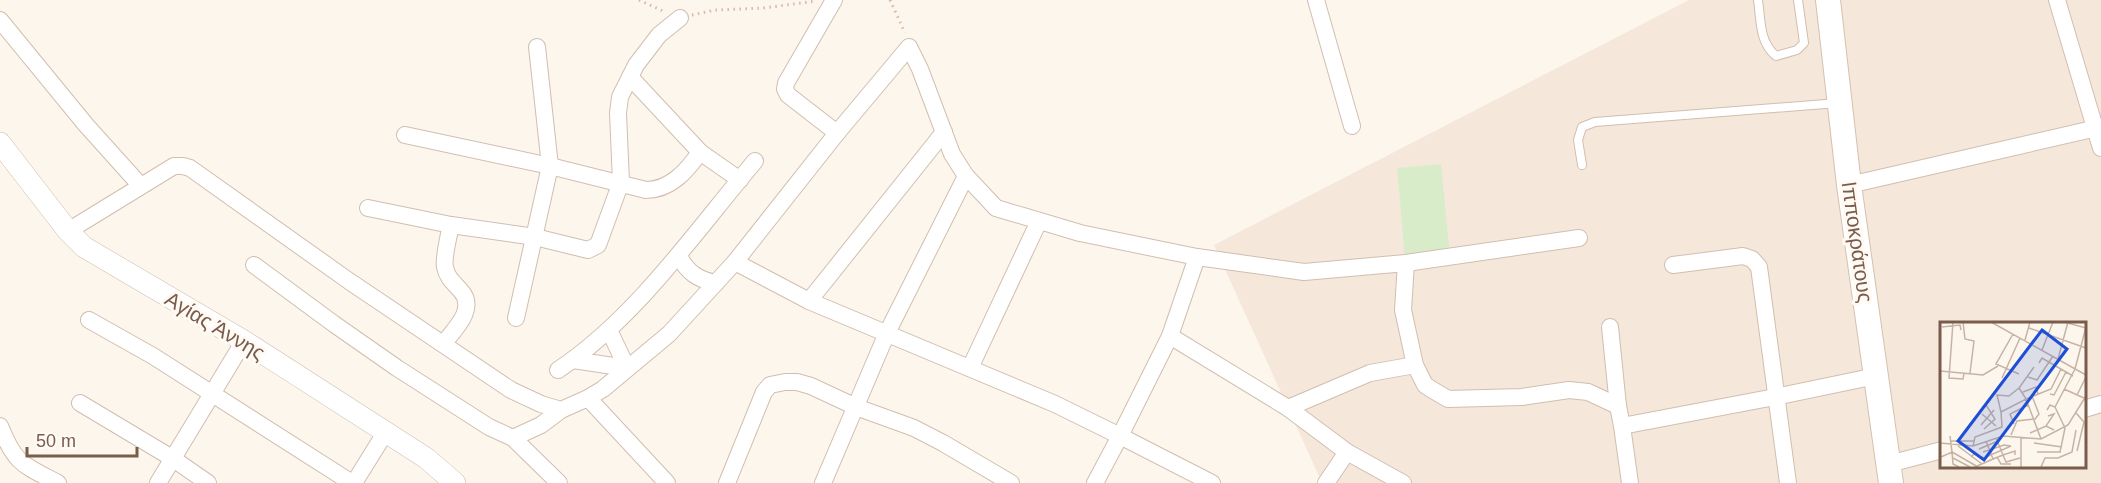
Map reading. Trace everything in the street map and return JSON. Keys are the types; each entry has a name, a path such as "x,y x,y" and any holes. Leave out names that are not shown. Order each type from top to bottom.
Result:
{"main road":[{"name":"Ιπποκράτους","path":"1828,0 1848,185 1890,473"}],"street":[{"path":"834,0 786,83 785,89 788,95 837,132"},
{"path":"1316,0 1352,126"},
{"path":"2058,0 2098,128 2101,148"},
{"path":"368,208 451,225 535,237 588,250 594,249 598,246 621,182 618,113 620,97 636,65 659,35 680,18"},
{"path":"0,20 86,125 140,185"},
{"path":"516,318 550,166 537,47"},
{"path":"513,438 541,425 561,410 603,389 669,334 735,262 837,132 909,47 920,69 952,154 966,176 996,208 1080,233 1197,257 1304,272 1406,263 1579,238"},
{"path":"630,77 700,152 740,180"},
{"path":"1848,185 2098,128"},
{"path":"809,301 944,132"},
{"path":"405,135 621,182 646,190 660,189 674,182 700,152"},
{"name":"Αγίας Άννης","path":"0,143 68,231 84,247 244,341 426,458 446,480"},
{"path":"558,370 609,330 679,256 755,161"},
{"path":"68,231 140,185 174,166 183,165 511,390 540,404 561,410"},
{"path":"823,483 887,333 966,176"},
{"path":"970,368 1039,221"},
{"path":"443,344 463,319 467,303 462,292 452,283 444,266 451,225"},
{"path":"679,256 683,266 693,275 703,281 716,283"},
{"path":"1673,266 1743,256 1755,261 1759,267 1788,483"},
{"path":"1095,483 1170,336 1197,257"},
{"path":"735,262 809,301 1055,404 1208,482"},
{"path":"1406,263 1403,310 1414,365 1425,385 1448,399 1522,397 1569,390 1587,392 1618,406"},
{"path":"254,265 397,368 489,427 513,438 559,483"},
{"path":"89,320 153,356 353,483 385,433"},
{"path":"1610,327 1618,406 1630,483"},
{"path":"609,330 627,368"},
{"path":"1170,336 1288,408 1347,452 1403,483"},
{"path":"158,483 244,341"},
{"path":"573,360 627,368"},
{"path":"1288,408 1370,372 1414,365"},
{"path":"1622,426 1876,376"},
{"path":"727,483 764,392 770,386 797,382 914,428 1011,483"},
{"path":"588,398 667,483"},
{"path":"80,403 172,458 208,483"},
{"path":"2086,409 2101,404"},
{"path":"0,426 9,448 21,464 58,483"},
{"path":"1890,473 1940,451"},
{"path":"1326,483 1347,452"}],"lane":[{"path":"1758,0 1762,36 1769,50 1776,56 1797,50 1804,43 1798,0"},
{"path":"1582,165 1578,140 1582,127 1595,122 1839,103"}],"path":[{"path":"639,0 680,18 715,9 763,8 823,1"},
{"path":"891,0 909,47"}],"shaded area":[{"path":"1689,0 2101,0 2101,483 1322,483 1214,245"}],"green space":[{"path":"1441,164 1450,255 1405,259 1397,168"}]}
